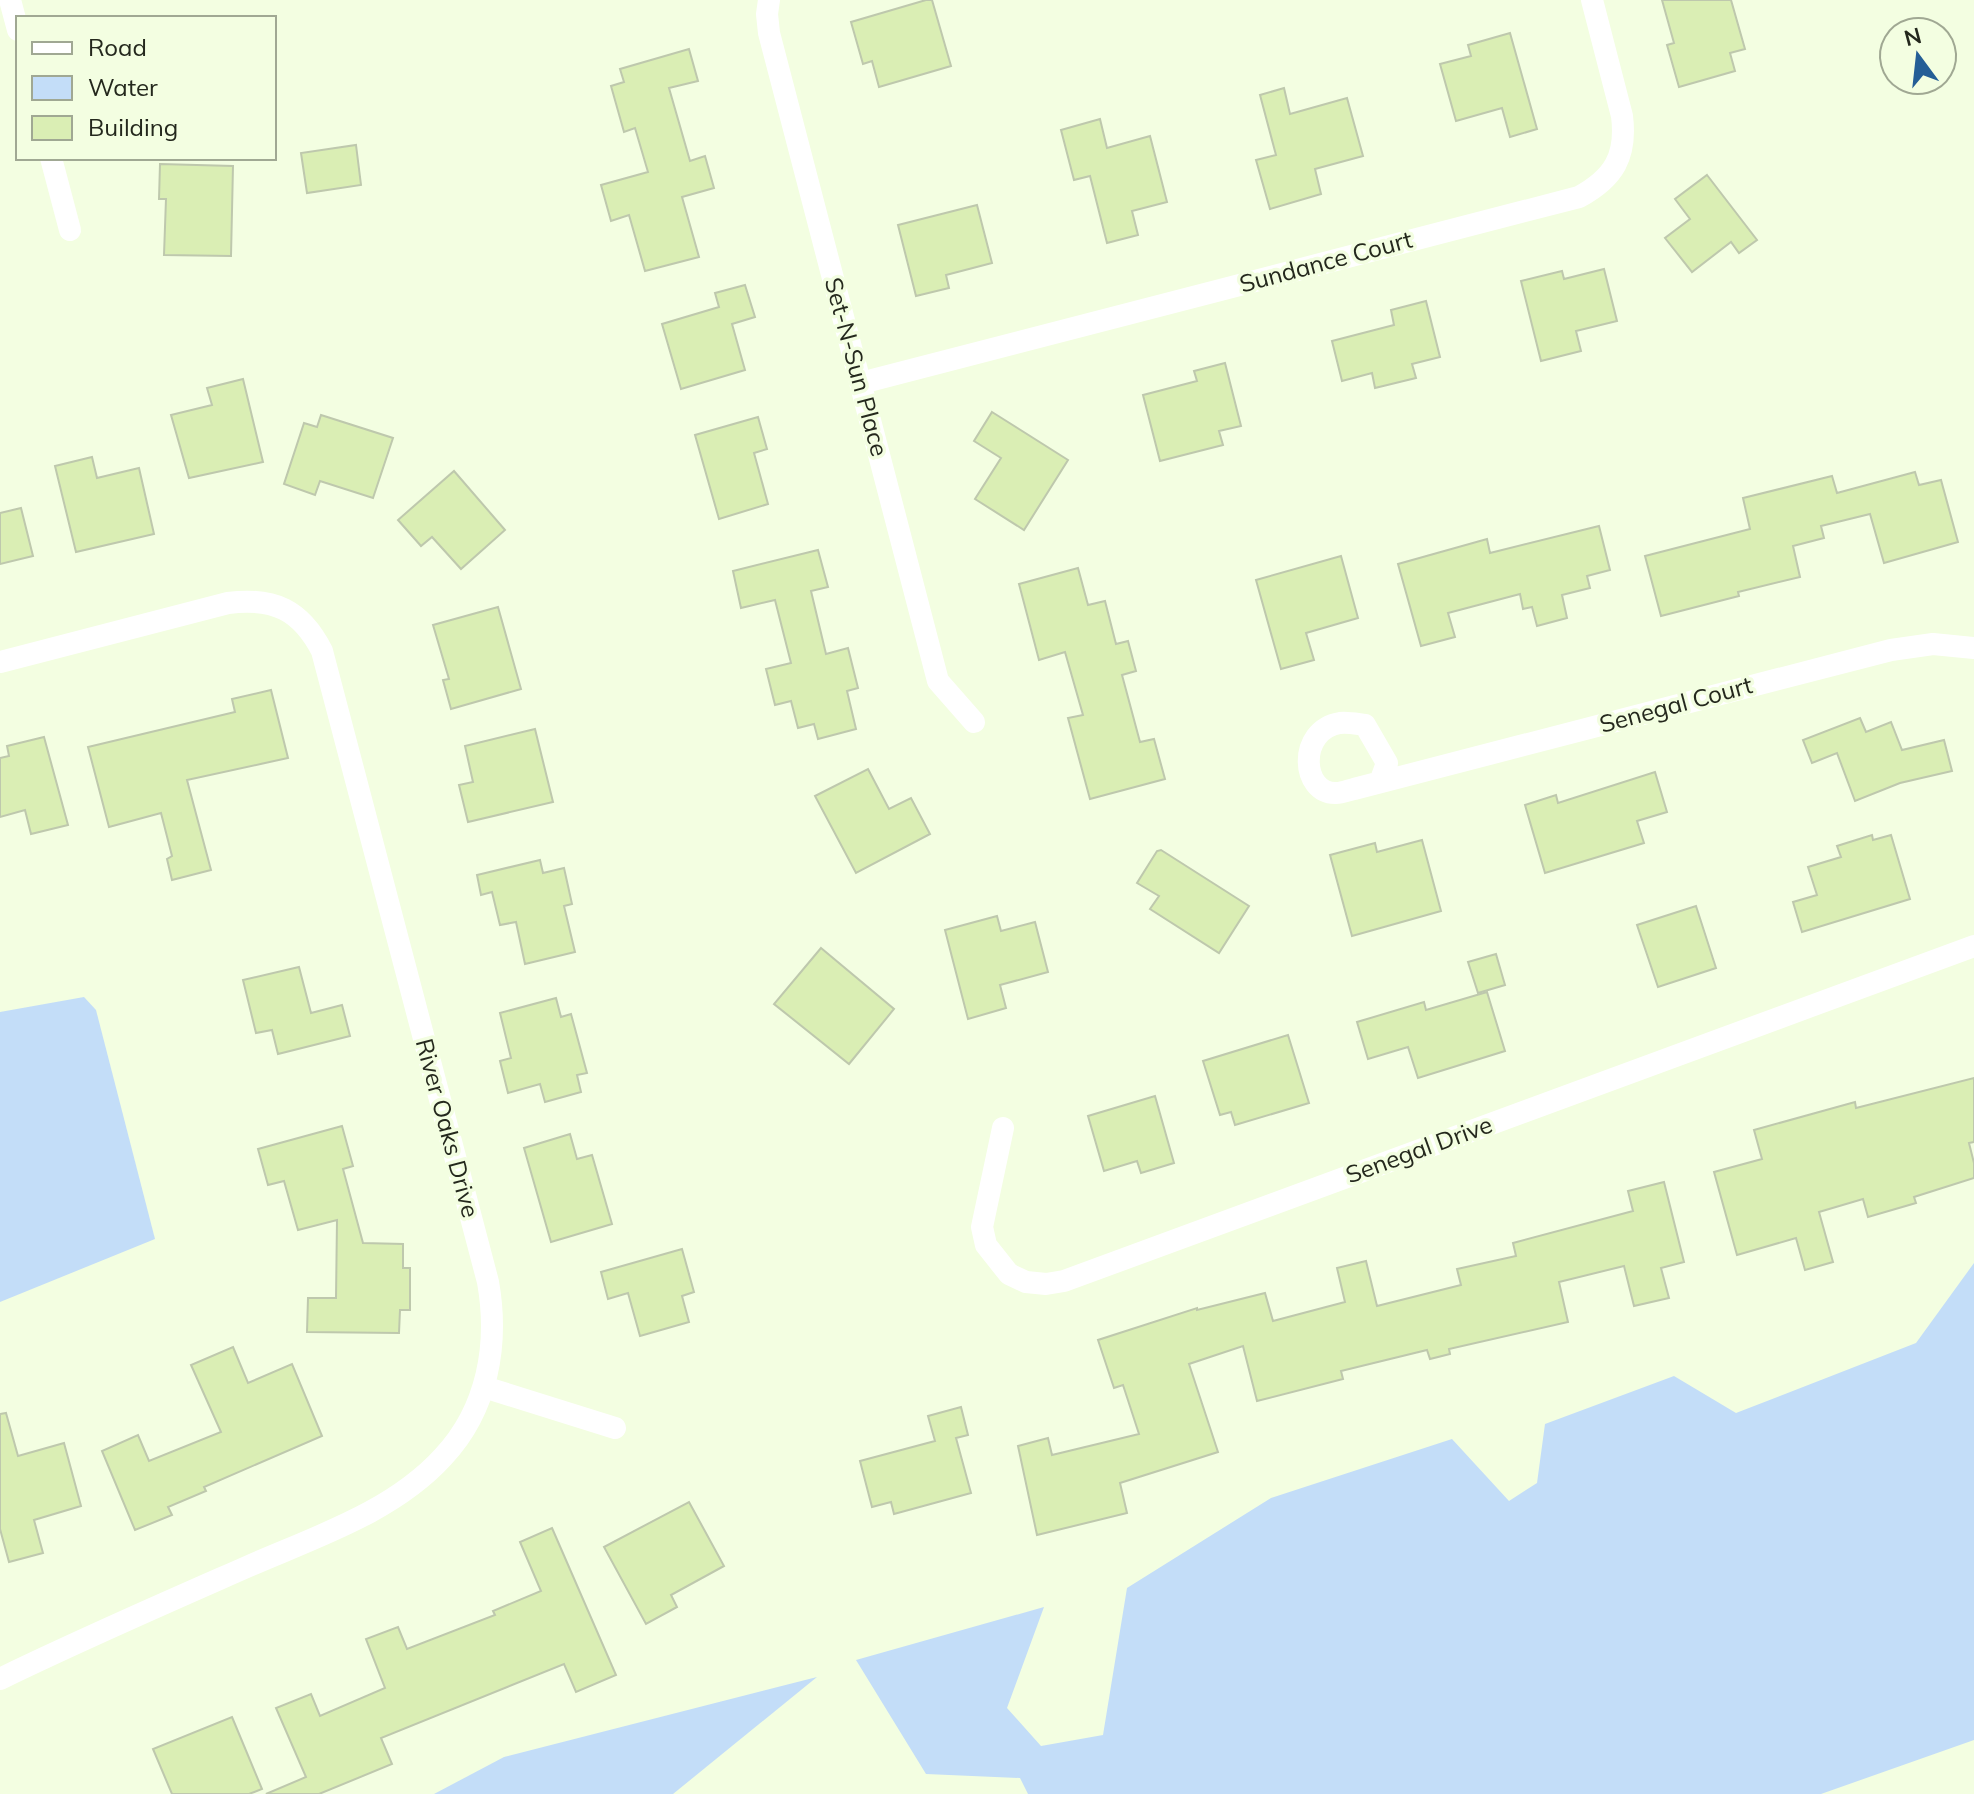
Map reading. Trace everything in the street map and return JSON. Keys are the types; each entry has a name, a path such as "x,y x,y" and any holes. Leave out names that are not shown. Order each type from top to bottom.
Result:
{"street":[{"path":"10,0 16,22"},
{"name":"Set-N-Sun Place","path":"769,0 769,33 938,681 974,722"},
{"name":"Sundance Court","path":"861,383 1579,197 1597,187 1611,173 1621,154 1624,135 1622,116 1592,0"},
{"path":"52,160 70,230"},
{"name":"River Oaks Drive","path":"0,662 247,600 266,602 285,609 314,634 322,651 488,1282 493,1334 484,1387 470,1419 430,1471 395,1497 343,1524 74,1642 0,1679"},
{"name":"Senegal Court","path":"1380,782 1891,650 1933,644 1974,648"},
{"name":"Senegal Drive","path":"1003,1128 982,1227 986,1245 1009,1274 1026,1282 1046,1284 1064,1281 1974,946"},
{"path":"484,1387 615,1428"}],"water":[{"path":"84,997 96,1010 155,1239 0,1302 0,1012"},
{"path":"1974,1263 1974,1740 1821,1794 1028,1794 1020,1778 926,1774 856,1660 1044,1607 1007,1708 1041,1746 1103,1735 1127,1588 1271,1498 1452,1439 1509,1501 1537,1483 1545,1424 1674,1376 1736,1413 1916,1343"},
{"path":"817,1677 673,1794 434,1794 504,1757"}],"building":[{"path":"932,0 951,66 879,87 872,61 863,64 851,22"},
{"path":"1662,0 1731,0 1745,49 1730,53 1735,71 1679,87 1667,45 1674,43"},
{"path":"1510,33 1537,129 1510,137 1502,108 1456,121 1440,64 1471,56 1468,45"},
{"path":"689,49 698,81 669,88 690,161 705,156 714,188 682,197 699,257 645,271 629,215 611,221 601,185 648,172 635,128 624,132 611,86 624,82 620,69"},
{"path":"1284,88 1290,114 1347,98 1363,156 1315,169 1321,194 1270,209 1256,160 1276,155 1260,95"},
{"path":"1100,119 1107,148 1150,136 1167,202 1132,211 1138,235 1107,243 1090,176 1074,180 1061,130"},
{"path":"356,145 361,185 307,193 301,153"},
{"path":"160,164 233,166 231,256 164,255 166,199 159,199"},
{"path":"1707,175 1757,240 1739,253 1731,242 1692,272 1665,238 1690,219 1675,199"},
{"path":"977,205 992,263 946,275 949,288 916,296 898,225"},
{"path":"1604,269 1617,321 1576,331 1581,351 1541,361 1521,281 1562,271 1564,279"},
{"path":"745,285 755,317 732,324 745,370 681,389 662,324 719,307 715,293"},
{"path":"1426,301 1440,357 1412,364 1416,378 1375,388 1372,373 1342,381 1332,341 1394,325 1391,310"},
{"path":"1225,363 1241,426 1219,431 1223,445 1160,461 1143,395 1197,381 1194,371"},
{"path":"243,379 263,462 189,478 171,415 212,405 207,388"},
{"path":"992,412 1068,460 1024,530 975,499 1001,458 974,441"},
{"path":"321,415 393,438 373,498 320,481 315,495 284,484 304,423 317,427"},
{"path":"758,417 767,449 754,453 768,504 719,519 695,435"},
{"path":"92,457 97,478 139,468 154,534 76,552 55,466"},
{"path":"454,471 505,530 461,569 432,537 421,546 398,520"},
{"path":"1915,472 1919,485 1941,480 1958,542 1884,563 1870,514 1821,526 1824,538 1793,546 1800,577 1661,616 1645,556 1750,529 1743,498 1832,476 1837,493"},
{"path":"21,508 33,556 0,564 0,513"},
{"path":"1599,526 1610,570 1587,576 1590,588 1562,595 1567,618 1537,626 1532,607 1523,609 1520,594 1448,613 1455,637 1421,646 1398,564 1487,539 1490,553"},
{"path":"818,550 828,587 811,591 826,654 848,648 858,688 847,691 856,729 818,739 814,724 798,728 791,701 775,705 766,669 791,663 775,600 741,608 733,571"},
{"path":"1341,556 1358,618 1306,633 1314,660 1281,669 1256,580"},
{"path":"1078,568 1088,605 1105,601 1116,644 1128,641 1136,671 1122,675 1140,742 1154,739 1165,779 1090,799 1068,718 1083,715 1065,652 1039,660 1019,584"},
{"path":"498,607 521,689 451,709 443,680 449,679 433,625"},
{"path":"271,690 288,758 187,780 211,870 172,880 167,859 172,856 161,813 109,827 88,747 235,712 232,699"},
{"path":"1860,718 1866,732 1891,722 1902,750 1944,740 1952,771 1900,783 1855,801 1837,753 1812,763 1803,740"},
{"path":"535,729 553,802 468,822 459,785 473,782 465,746"},
{"path":"44,737 68,825 31,834 25,810 0,817 0,758 9,756 7,746"},
{"path":"868,769 889,809 911,798 930,834 856,873 815,796"},
{"path":"1655,772 1667,812 1637,821 1644,843 1545,873 1525,805 1556,795 1558,803"},
{"path":"1872,835 1873,840 1891,835 1910,899 1802,932 1793,902 1817,895 1808,867 1841,857 1837,846"},
{"path":"1422,840 1441,911 1352,936 1330,855 1375,843 1377,852"},
{"path":"1161,850 1249,906 1219,953 1150,909 1159,896 1137,883 1157,851"},
{"path":"540,860 543,873 564,868 572,904 564,906 575,952 525,964 516,922 500,925 492,892 481,895 477,875"},
{"path":"1696,906 1716,968 1658,987 1637,925"},
{"path":"997,916 1001,931 1035,922 1048,972 1000,985 1006,1008 968,1019 945,930"},
{"path":"821,948 894,1009 849,1064 774,1004"},
{"path":"1496,954 1505,985 1478,993 1468,962"},
{"path":"299,967 311,1013 342,1005 350,1036 278,1054 272,1030 256,1033 243,980"},
{"path":"1487,992 1505,1051 1418,1078 1408,1047 1368,1059 1357,1022 1424,1002 1426,1010"},
{"path":"556,998 561,1017 571,1014 587,1073 577,1075 581,1092 545,1102 540,1084 508,1093 500,1061 511,1058 500,1013"},
{"path":"1288,1035 1309,1103 1235,1125 1231,1112 1220,1115 1203,1061"},
{"path":"1974,1078 1974,1142 1969,1143 1974,1178 1914,1197 1916,1203 1868,1217 1863,1199 1819,1212 1833,1262 1805,1270 1796,1238 1737,1255 1714,1172 1762,1159 1754,1130 1855,1102 1856,1108"},
{"path":"1155,1096 1174,1163 1141,1173 1137,1161 1104,1171 1088,1116"},
{"path":"342,1126 353,1166 343,1169 363,1243 403,1244 403,1268 410,1268 410,1310 400,1310 399,1333 307,1332 308,1298 336,1298 337,1220 298,1230 284,1181 268,1185 258,1149"},
{"path":"570,1134 577,1159 592,1155 612,1224 551,1242 524,1148"},
{"path":"1664,1182 1684,1262 1661,1268 1669,1298 1634,1306 1624,1266 1559,1282 1568,1322 1449,1349 1450,1354 1430,1359 1427,1350 1341,1371 1343,1379 1257,1401 1243,1346 1189,1364 1218,1452 1120,1483 1127,1513 1037,1535 1018,1446 1048,1438 1052,1455 1139,1434 1123,1385 1114,1388 1098,1340 1197,1308 1265,1293 1273,1321 1345,1302 1337,1268 1366,1261 1377,1306 1461,1285 1457,1269 1516,1256 1513,1243 1633,1211 1628,1191"},
{"path":"682,1249 694,1292 682,1296 689,1322 640,1336 628,1293 608,1299 601,1272"},
{"path":"233,1347 248,1383 292,1364 322,1436 204,1487 206,1491 168,1507 172,1515 135,1530 102,1451 138,1435 149,1461 221,1432 191,1365"},
{"path":"961,1407 968,1435 956,1438 971,1493 894,1514 891,1502 872,1507 860,1461 935,1441 928,1416"},
{"path":"6,1413 18,1456 64,1443 81,1506 34,1520 43,1553 9,1562 0,1529 0,1414"},
{"path":"689,1502 724,1566 671,1595 677,1607 646,1624 604,1547"},
{"path":"552,1528 616,1675 576,1692 564,1664 381,1738 392,1764 319,1794 266,1794 306,1777 276,1708 311,1694 320,1716 385,1688 366,1639 398,1627 407,1649 495,1615 493,1611 541,1591 520,1542"},
{"path":"232,1717 262,1789 249,1794 172,1794 153,1749"}]}
